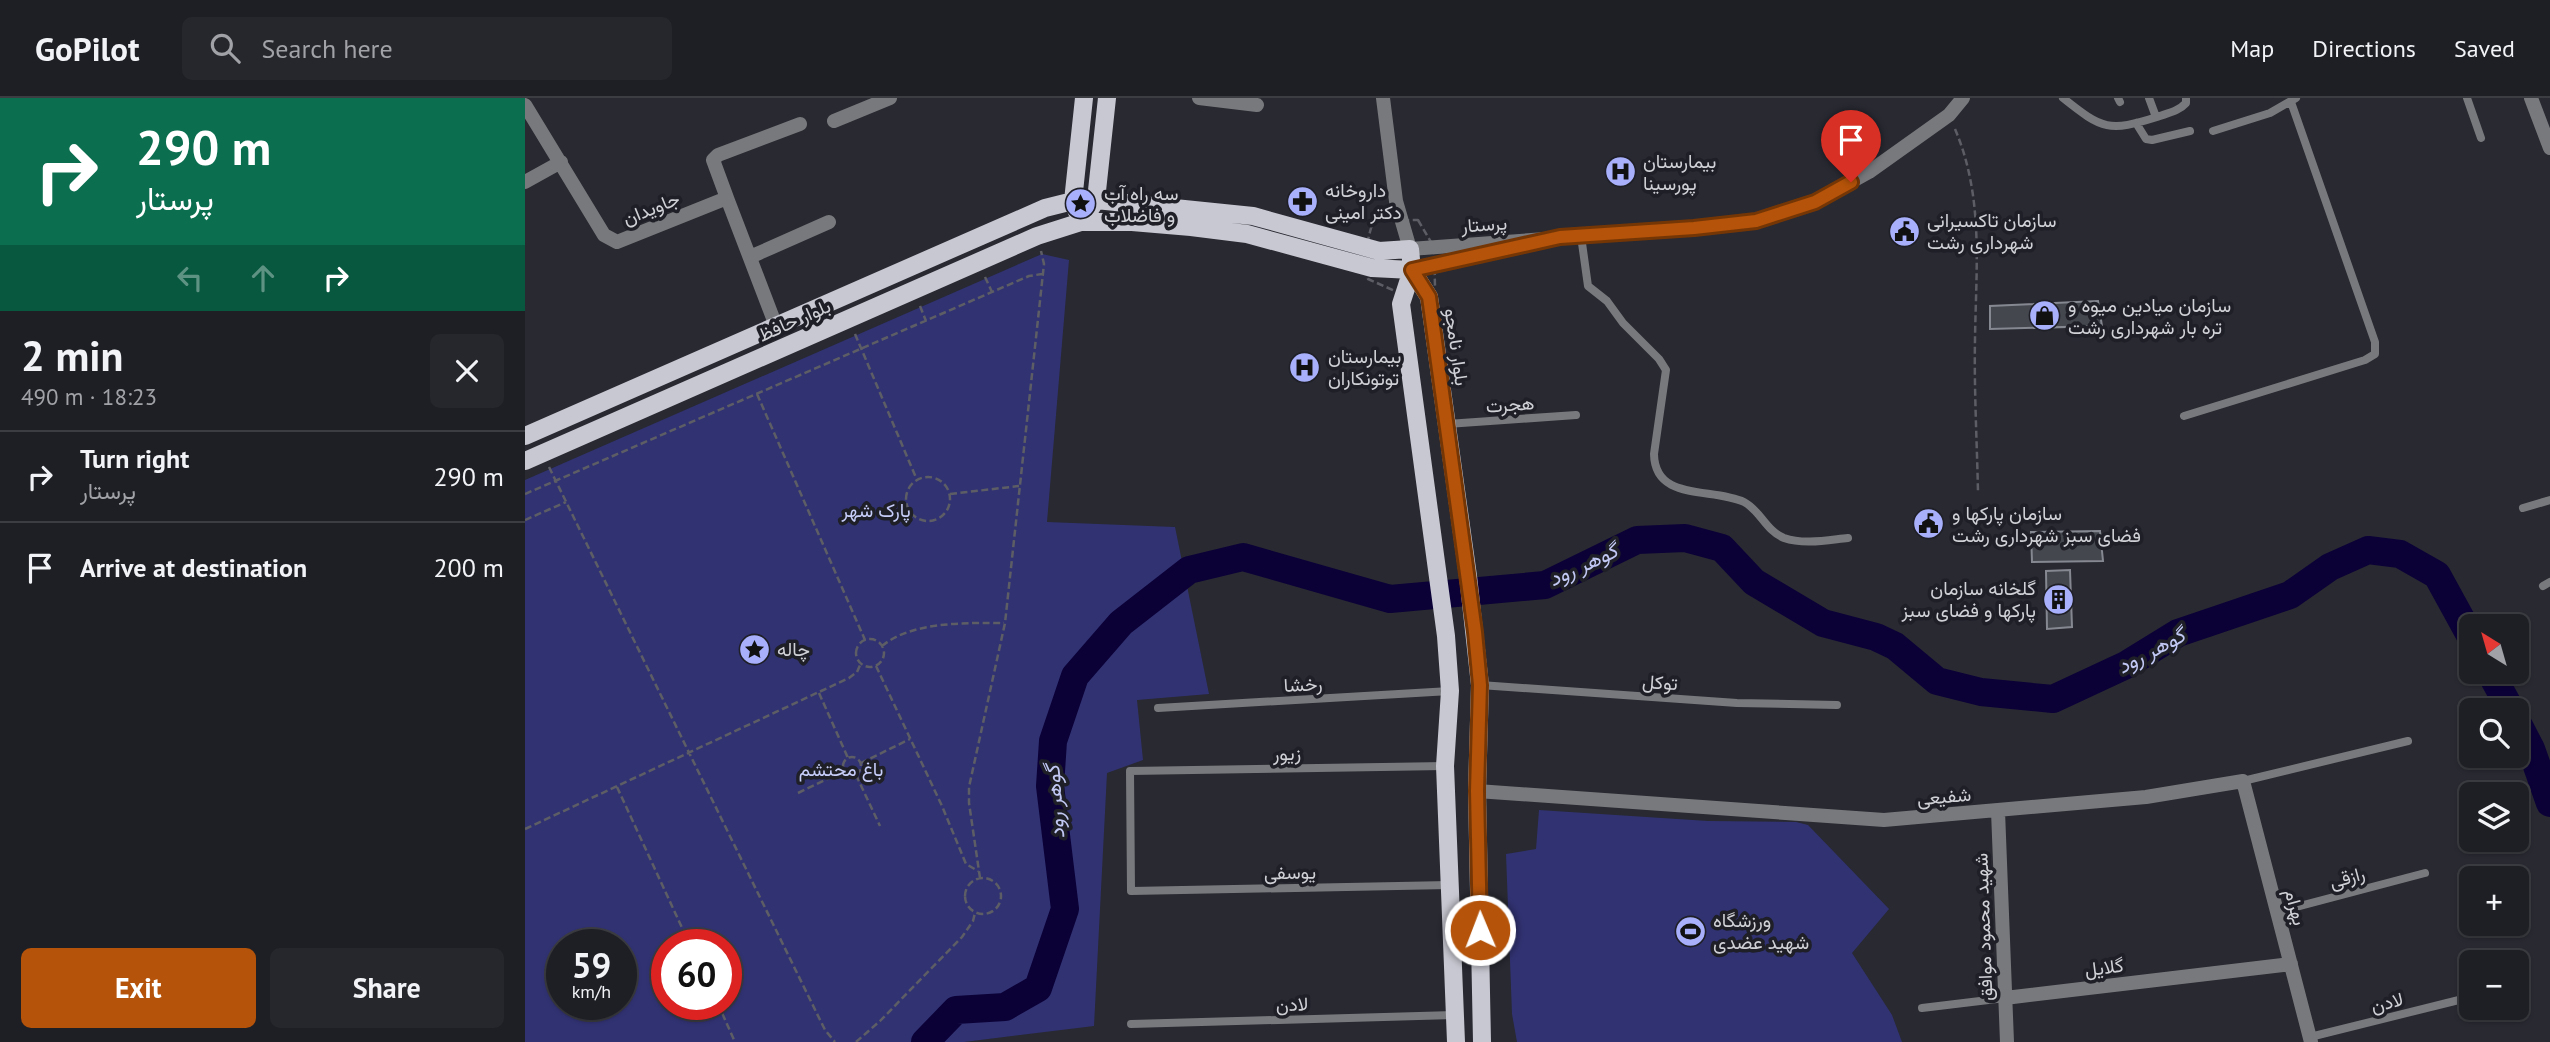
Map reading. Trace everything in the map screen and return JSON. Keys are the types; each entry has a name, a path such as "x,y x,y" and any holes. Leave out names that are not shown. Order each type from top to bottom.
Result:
{"main road":[{"path":"1081,222 1073,201 1084,98"},
{"path":"1081,222 1096,200 1107,98"},
{"name":"بلوار حافظ","path":"525,436 1045,208 1073,201 1096,200 1253,216 1379,251 1410,249"},
{"name":"بلوار حافظ","path":"532,457 1037,236 1081,222 1132,222 1247,234 1372,268 1412,270"},
{"path":"1410,249 1412,270 1401,304 1446,636 1450,691 1445,766 1456,1042"},
{"name":"بلوار نامجو","path":"1412,270 1429,297 1468,576 1480,685 1477,791 1482,1042"},
{"path":"1438,577 1468,576"}],"street":[{"path":"834,121 890,98"},
{"path":"1199,98 1257,105"},
{"path":"1383,98 1396,201 1410,249"},
{"name":"پرستار","path":"1410,249 1756,221 1815,202 1869,172 1949,115 1963,98"},
{"path":"2531,98 2550,148"},
{"name":"جاویدان","path":"525,105 604,235 617,242 727,198"},
{"path":"776,326 713,160 718,155 800,124"},
{"path":"525,182 561,162"},
{"path":"750,257 829,222"},
{"name":"پرستار","path":"1412,270 1560,237"},
{"name":"شفیعی","path":"1477,791 1884,821 2146,797 2243,781"},
{"name":"بهرام","path":"2243,781 2311,1040"},
{"name":"شهید محمود موافق","path":"1997,811 2007,1042"},
{"name":"گلایل","path":"2005,998 2291,964"}],"lane":[{"path":"2063,98 2112,128 2181,108 2186,103 2186,98"},
{"path":"2149,98 2156,117"},
{"path":"2467,98 2481,138"},
{"path":"2184,416 2365,360 2375,354 2375,342 2294,100 2270,113 2213,131"},
{"path":"2136,123 2146,139 2152,140 2190,131"},
{"path":"1581,236 1588,286 1607,301 1623,323 1659,359 1666,370 1654,454 1654,462 1661,478 1674,487 1744,502 1772,530 1783,537 1804,541 1848,538"},
{"name":"هجرت","path":"1447,424 1576,415"},
{"path":"2523,508 2550,500"},
{"name":"توکل","path":"1480,685 1737,702 1837,705"},
{"name":"رخشا","path":"1158,708 1450,691"},
{"name":"شفیعی","path":"2243,781 2408,741"},
{"name":"زیور","path":"1131,891 1131,771 1445,766"},
{"name":"رازقی","path":"2277,912 2425,873"},
{"name":"یوسفی","path":"1131,891 1449,885"},
{"name":"گلایل","path":"1922,1008 2005,998"},
{"name":"لادن","path":"2311,1040 2459,1000"},
{"name":"لادن","path":"1131,1024 1454,1015"}],"path":[{"path":"1949,115 1966,155 1973,189 1978,254 1975,339 1978,493"},
{"path":"980,878 969,787 1005,623 1044,264 1037,236"},
{"path":"984,274 992,292"},
{"path":"525,495 1029,276 1042,274"},
{"path":"918,302 926,321"},
{"path":"854,331 917,480"},
{"path":"757,394 865,640"},
{"path":"532,457 555,481 566,502 825,1030 835,1042"},
{"path":"933,477 947,486 950,494 949,510 943,517 928,522 913,516 906,501 907,493 917,480 933,477"},
{"path":"950,494 1019,486"},
{"path":"525,520 566,502"},
{"path":"882,646 897,636 943,624 1005,623"},
{"path":"865,640 874,640 882,646 884,657 876,666 861,663 856,653 865,640"},
{"path":"525,829 849,678 857,672 861,663"},
{"path":"876,666 966,864 978,871"},
{"path":"819,692 848,758"},
{"path":"861,763 911,739"},
{"path":"848,758 855,758 861,763"},
{"path":"848,758 843,764 844,771 849,775 856,775 861,770 861,763"},
{"path":"798,793 844,771"},
{"path":"856,775 880,826"},
{"path":"617,787 683,929"},
{"path":"988,878 996,883 1001,898 992,912 975,913 968,907 966,889 971,882 988,878"},
{"path":"856,1042 962,937 975,913"},
{"path":"725,1020 735,1042"}],"green space":[{"name":"پارک شهر","path":"1042,254 1069,260 1047,522 1175,527 1209,694 1137,700 1143,760 1107,773 1094,1026 964,1042 525,1042 525,480"},
{"name":"ورزشگاه شهید عضدی","path":"1539,810 1708,821 1796,822 1808,825 1889,909 1852,953 1892,1015 1902,1042 1517,1042 1512,1014 1506,854 1536,849"}],"building":[{"name":"سازمان میادین میوه و تره بار شهرداری رشت","path":"2098,301 2102,326 1990,329 1990,306"},
{"path":"2100,531 2103,561 2032,562 2031,532"},
{"name":"گلخانه سازمان پارکها و فضای سبز","path":"2070,570 2072,627 2047,629 2046,571"}],"waterway":[{"name":"گوهر رود","path":"925,1042 956,1010 1005,1007 1038,988 1065,909 1050,786 1053,741 1075,676 1121,623 1189,570 1243,557 1390,599 1545,585 1637,540 1685,538 1722,548 1754,582 1823,623 1876,637 1895,646 1937,681 1981,692 2053,699 2126,665 2178,633 2290,595 2330,567 2368,550 2400,554 2437,575 2459,615"},
{"name":"گوهر رود","path":"2497,684 2504,698"},
{"name":"گوهر رود","path":"2529,745 2550,803"}],"place":[{"name":"بیمارستان پورسینا","path":"1620,172"},
{"name":"داروخانه دکتر امینی","path":"1302,201"},
{"name":"سه راه آب و فاضلاب","path":"1081,204"},
{"name":"سازمان تاکسیرانی شهرداری رشت","path":"1904,231"},
{"name":"سازمان میادین میوه و تره بار شهرداری رشت","path":"2045,316"},
{"name":"بیمارستان توتونکاران","path":"1305,367"},
{"name":"سازمان پارکها و فضای سبز شهرداری رشت","path":"1929,524"},
{"name":"گلخانه سازمان پارکها و فضای سبز","path":"2059,599"},
{"name":"چاله","path":"754,649"},
{"name":"ورزشگاه شهید عضدی","path":"1690,931"}],"route":[{"path":"1480,930 1477,791 1480,685 1475,632 1429,297 1412,270 1560,237 1756,221 1815,202 1851,182"}],"park label":[{"name":"باغ محتشم","path":"841,769"}]}
